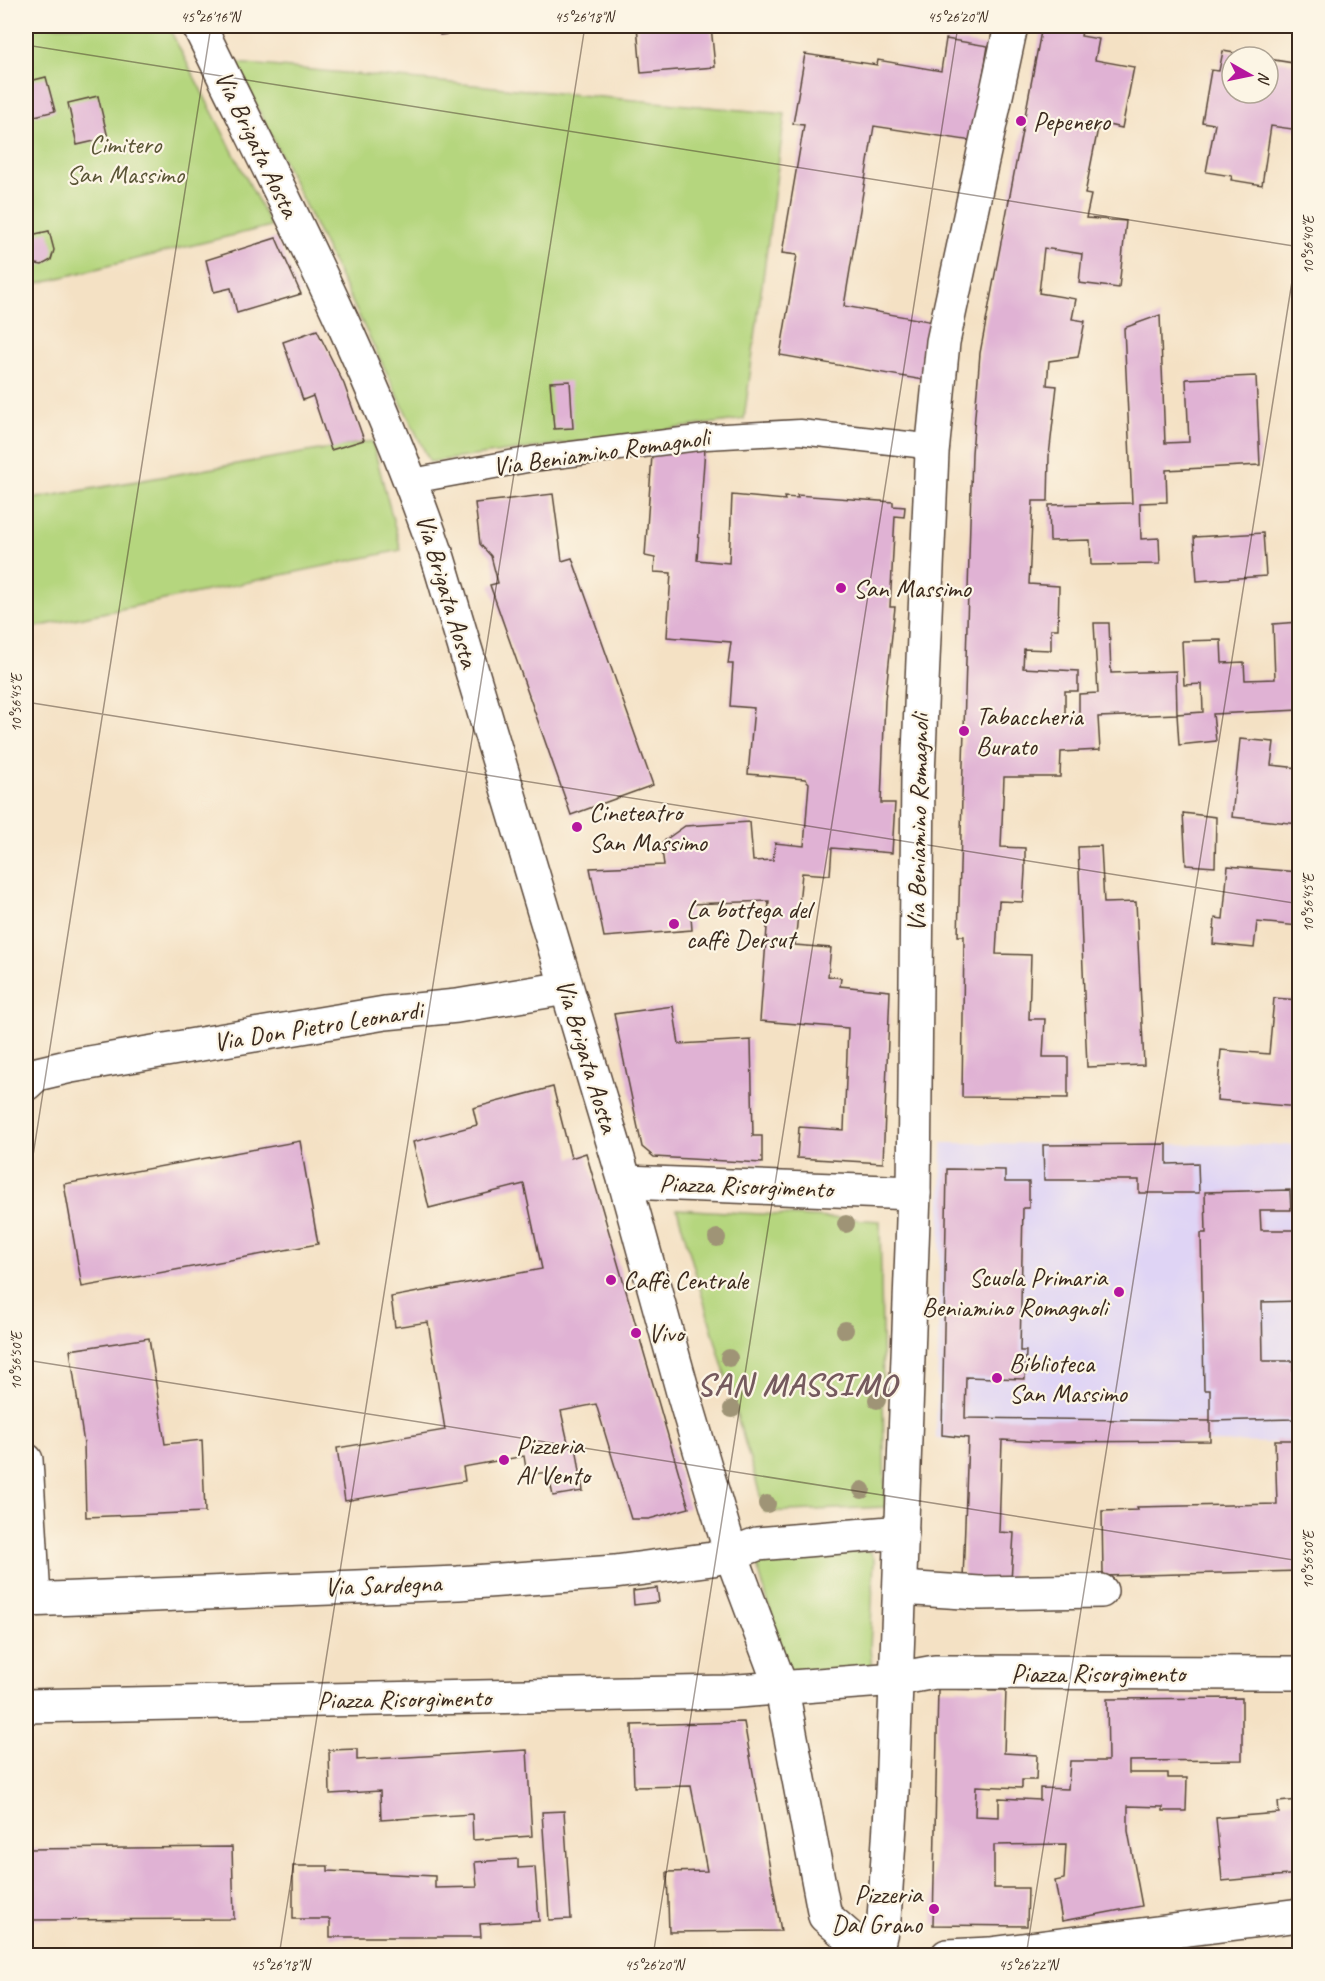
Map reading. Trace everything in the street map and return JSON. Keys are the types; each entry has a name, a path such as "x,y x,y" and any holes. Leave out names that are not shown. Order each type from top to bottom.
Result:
{"street":[{"name":"Via Brigata Aosta","path":"199,26 343,322 412,481 438,558 625,1182"},
{"name":"Via Beniamino Romagnoli","path":"914,1193 918,810 933,453 943,342 1011,26"},
{"name":"Via Beniamino Romagnoli","path":"412,481 532,459 706,437 800,432 917,445 933,453"},
{"name":"Via Don Pietro Leonardi","path":"26,1084 37,1074 71,1066 385,1013 457,1006 566,988"},
{"name":"Piazza Risorgimento","path":"625,1182 914,1193 900,1588 884,1919 873,1956 825,1916 782,1690 731,1554 684,1396 625,1182"},
{"name":"Via Sardegna","path":"26,1460 30,1599 458,1583 615,1572 712,1559 731,1554"},
{"path":"731,1554 757,1544 902,1532"},
{"path":"900,1588 980,1593 1101,1591"},
{"name":"Piazza Risorgimento","path":"26,1706 782,1690 896,1679 935,1672 1299,1673"},
{"path":"946,1956 989,1955 1299,1915"}],"shaded area":[{"name":"Scuola Primaria Beniamino Romagnoli","path":"942,1143 1299,1145 1299,1443 936,1439"}],"green space":[{"name":"Cimitero San Massimo","path":"26,26 168,26 271,226 26,286"},
{"path":"236,63 785,114 744,419 430,462"},
{"path":"372,441 401,550 26,629 26,500"},
{"path":"677,1209 880,1221 885,1507 765,1512"},
{"path":"870,1551 874,1559 870,1648 872,1672 790,1677 757,1565 760,1556"}],"building":[{"path":"439,26 514,26 514,27 440,35"},
{"path":"637,26 711,26 715,67 641,73"},
{"path":"1042,26 1083,26 1081,36 1099,39 1095,60 1134,67 1122,128 1099,123 1085,194 1091,195 1086,218 1126,221 1119,288 1079,283 1082,254 1044,248 1039,293 1076,299 1072,319 1085,321 1078,357 1049,361 1047,385 1057,386 1049,456 1048,501 1033,501 1029,584 1059,586 1058,629 1051,629 1051,650 1024,649 1023,668 1078,671 1078,691 1065,691 1065,716 1079,717 1079,694 1098,693 1094,623 1109,623 1111,673 1176,671 1177,714 1098,717 1100,750 1061,752 1060,777 1004,777 1001,847 1025,848 1025,871 1023,902 999,901 996,954 1031,955 1029,1019 1045,1019 1043,1057 1068,1057 1068,1098 962,1097 964,936 958,936 972,453 980,353"},
{"path":"946,39 988,46 972,141 874,126 844,306 934,322 923,380 780,355 797,255 782,253 804,125 793,124 805,54 877,65 878,60 941,71"},
{"path":"1280,61 1299,64 1299,130 1271,126 1262,185 1231,180 1232,176 1206,172 1215,124 1202,122 1211,70 1219,71 1220,66 1220,105 1280,105"},
{"path":"46,77 55,111 35,116 26,82"},
{"path":"98,96 108,138 77,145 68,103"},
{"path":"49,231 54,250 51,260 42,265 31,263 26,250 26,236"},
{"path":"276,238 301,294 237,313 231,288 214,292 206,260"},
{"path":"1160,315 1165,443 1189,442 1186,379 1256,376 1260,465 1166,470 1167,502 1140,503 1141,539 1159,538 1160,564 1091,565 1090,540 1050,541 1049,505 1132,503 1124,328"},
{"path":"317,330 344,384 364,440 331,450 313,396 303,400 283,342"},
{"path":"570,381 573,428 554,429 550,382"},
{"path":"705,448 697,560 729,563 732,495 785,500 784,497 798,498 797,495 893,502 893,506 905,507 904,517 895,516 890,607 895,607 885,700 881,803 895,803 892,853 832,848 830,875 802,873 795,945 831,948 828,976 841,978 840,986 890,991 883,1163 797,1158 799,1127 844,1130 848,1028 760,1021 769,901 690,904 692,930 604,937 590,868 664,865 661,843 685,826 750,822 753,861 773,860 775,843 804,846 809,783 805,779 748,774 754,708 730,706 733,664 728,664 731,642 667,637 671,573 654,572 655,558 645,556 652,455"},
{"path":"553,494 562,561 572,558 653,785 571,815 490,585 498,583 491,556 480,544 475,503"},
{"path":"1263,533 1266,576 1197,581 1194,537"},
{"path":"1299,622 1299,710 1213,714 1216,741 1179,745 1177,714 1203,712 1202,684 1184,685 1182,641 1221,640 1222,663 1244,662 1245,680 1275,679 1273,624"},
{"path":"1240,739 1274,742 1271,765 1299,768 1299,824 1232,817"},
{"path":"1183,813 1216,817 1215,867 1186,865"},
{"path":"1101,846 1104,903 1136,902 1144,1065 1087,1067 1078,847"},
{"path":"1228,866 1299,872 1299,926 1257,922 1254,948 1213,944 1215,918 1223,919"},
{"path":"1274,998 1299,1000 1299,1107 1217,1100 1221,1050 1269,1054"},
{"path":"673,1006 679,1044 751,1040 753,1136 762,1136 762,1163 654,1157 642,1147 614,1014"},
{"path":"553,1087 571,1158 586,1153 689,1508 649,1519 631,1519 596,1404 561,1411 569,1447 576,1446 583,1491 553,1496 548,1472 527,1475 524,1456 463,1467 465,1481 345,1501 337,1448 445,1430 428,1322 395,1327 391,1297 542,1269 524,1184 429,1208 413,1142 477,1125 473,1108"},
{"path":"300,1141 318,1244 82,1287 64,1184"},
{"path":"1167,1144 1167,1164 1198,1163 1199,1193 1139,1193 1139,1180 1044,1180 1043,1145"},
{"path":"947,1169 1005,1170 1005,1182 1029,1182 1029,1208 1023,1208 1020,1351 1026,1351 1025,1379 966,1377 965,1418 1210,1421 1210,1441 1043,1442 1002,1440 999,1532 1014,1533 1011,1581 963,1580 968,1438 942,1435"},
{"path":"1290,1190 1291,1210 1260,1210 1261,1230 1299,1230 1299,1301 1262,1302 1263,1361 1293,1361 1294,1419 1210,1421 1210,1390 1204,1390 1201,1233 1206,1233 1205,1192"},
{"path":"149,1338 165,1444 202,1440 205,1512 86,1517 84,1444 70,1350"},
{"path":"1275,1440 1299,1440 1299,1571 1103,1576 1102,1511 1138,1510 1137,1507 1277,1504"},
{"path":"657,1588 659,1602 634,1605 633,1591"},
{"path":"938,1689 1006,1690 1004,1753 1037,1755 1036,1780 1022,1780 1022,1788 976,1786 975,1816 999,1817 999,1798 1040,1800 1040,1788 1068,1789 1070,1761 1108,1761 1107,1699 1242,1698 1242,1760 1129,1761 1129,1773 1168,1773 1168,1778 1187,1778 1186,1811 1163,1811 1163,1807 1128,1806 1128,1831 1142,1906 1062,1921 1055,1881 1064,1879 1066,1844 994,1845 994,1888 1028,1888 1027,1926 933,1925"},
{"path":"744,1722 781,1931 669,1932 667,1872 707,1871 691,1786 634,1787 632,1725"},
{"path":"357,1749 357,1760 527,1750 532,1836 473,1840 472,1814 381,1820 380,1791 330,1794 329,1750"},
{"path":"1299,1800 1299,1874 1222,1881 1216,1818 1279,1813 1278,1802"},
{"path":"564,1811 571,1919 549,1920 542,1812"},
{"path":"232,1847 234,1919 26,1920 26,1849"},
{"path":"518,1859 518,1868 535,1867 539,1921 480,1924 481,1937 330,1937 330,1919 293,1919 293,1866 328,1866 328,1871 435,1876 435,1888 477,1887 475,1862"}],"place":[{"name":"Pepenero","path":"1021,121"},
{"name":"San Massimo","path":"841,588"},
{"name":"Tabaccheria Burato","path":"964,731"},
{"name":"Cineteatro San Massimo","path":"577,827"},
{"name":"La bottega del caffè Dersut","path":"674,924"},
{"name":"Caffè Centrale","path":"611,1280"},
{"name":"Scuola Primaria Beniamino Romagnoli","path":"1119,1292"},
{"name":"Vivo","path":"636,1333"},
{"name":"Biblioteca San Massimo","path":"997,1378"},
{"name":"Pizzeria Al Vento","path":"504,1460"},
{"name":"Pizzeria Dal Grano","path":"934,1909"}],"district":[{"name":"SAN MASSIMO","path":"797,1384"}]}
